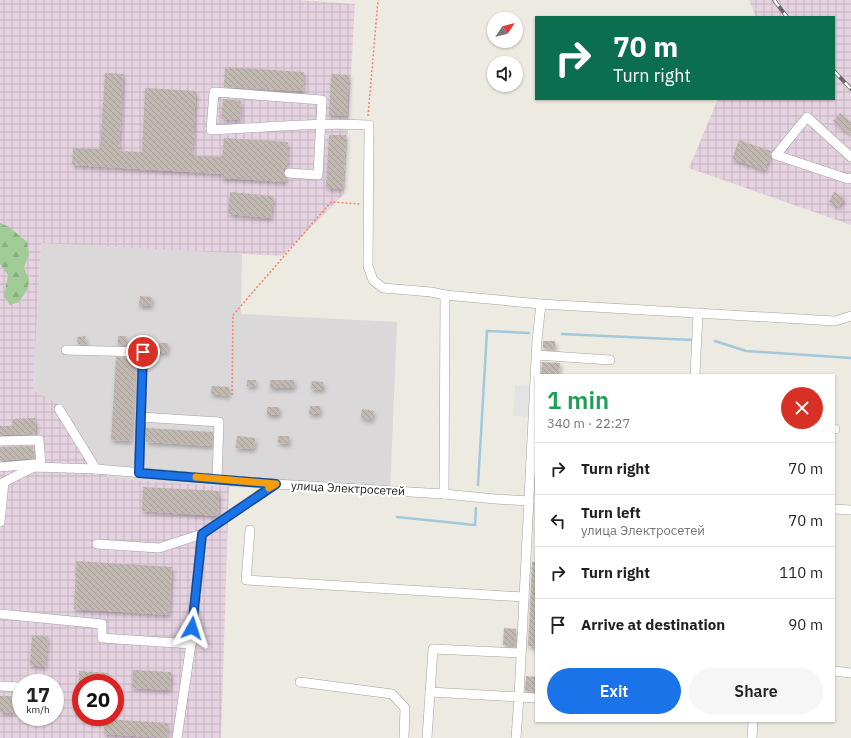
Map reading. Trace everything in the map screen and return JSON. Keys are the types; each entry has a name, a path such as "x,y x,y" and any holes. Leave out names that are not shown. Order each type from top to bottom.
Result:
{"street":[{"path":"289,173 318,175 320,125 322,100 214,92 211,130 320,125 347,124 369,125 368,266 373,280 383,288 541,304 835,321 851,316"},
{"path":"851,157 807,117 776,155 848,179 851,178"},
{"path":"444,295 444,494"},
{"path":"536,374 541,304"},
{"path":"695,374 698,313"},
{"path":"66,350 143,352 139,473"},
{"path":"536,355 610,360"},
{"path":"516,738 529,501 533,489 535,400"},
{"path":"59,409 96,469"},
{"path":"141,417 219,422 217,479"},
{"path":"0,441 39,440 41,466"},
{"path":"0,467 41,466"},
{"path":"0,522 4,482 34,467 41,466"},
{"name":"улица Электросетей","path":"41,466 529,501"},
{"path":"97,544 159,548 202,534 276,484"},
{"path":"835,509 851,510"},
{"path":"250,530 246,580 524,597"},
{"path":"177,738 191,644 202,534"},
{"path":"0,614 102,624 102,638 191,644"},
{"path":"427,738 433,649 521,653"},
{"path":"835,671 851,673"},
{"path":"300,682 392,694 405,708 404,738"},
{"path":"0,686 12,687"},
{"path":"430,692 535,698"},
{"path":"752,738 753,722"}],"path":[{"path":"369,125 368,112 378,0"},
{"path":"232,395 233,315 331,202 368,205"}],"shaded area":[{"path":"0,0 297,0 355,4 344,194 282,256 41,243 33,390 62,406 108,478 229,487 221,738 0,738"},
{"path":"749,0 851,0 851,225 689,168 718,100 835,100 835,16 755,15"},
{"path":"41,242 242,254 241,314 397,322 390,493 229,487 108,478 62,406 33,390"},
{"path":"515,385 535,386 535,417 513,416"}],"green space":[{"path":"0,223 9,227 27,242 29,255 24,267 29,280 27,290 19,302 10,305 4,296 8,275 0,264"}],"building":[{"path":"225,67 304,72 303,91 224,87"},
{"path":"105,73 123,74 119,151 142,152 145,88 196,91 192,156 222,157 224,138 288,142 287,167 284,169 283,173 286,178 286,182 221,178 222,174 72,165 73,148 100,149"},
{"path":"331,74 349,75 347,116 329,115"},
{"path":"223,99 241,101 240,120 221,119"},
{"path":"840,113 851,122 851,135 833,121"},
{"path":"329,135 346,135 343,189 326,188"},
{"path":"739,140 771,151 765,170 732,159"},
{"path":"230,192 273,196 271,218 228,214"},
{"path":"834,192 844,198 839,207 829,202"},
{"path":"140,296 152,297 151,306 139,306"},
{"path":"85,336 86,345 78,344 77,337"},
{"path":"118,336 126,336 126,346 118,345"},
{"path":"543,341 555,341 555,349 543,348"},
{"path":"159,343 168,343 167,353 158,353"},
{"path":"116,357 136,358 131,441 111,440"},
{"path":"542,362 560,363 559,374 541,374"},
{"path":"247,380 256,380 255,387 247,386"},
{"path":"270,380 294,380 294,388 270,388"},
{"path":"312,381 323,382 323,390 311,389"},
{"path":"212,386 229,387 229,396 211,394"},
{"path":"310,406 320,406 320,414 309,414"},
{"path":"267,407 279,407 279,415 267,415"},
{"path":"362,409 374,411 372,420 361,418"},
{"path":"35,418 36,434 0,435 0,426 13,426 13,419"},
{"path":"146,428 213,432 212,446 146,442"},
{"path":"237,436 255,438 254,449 236,448"},
{"path":"278,436 289,436 289,444 278,443"},
{"path":"33,446 34,458 0,461 0,447"},
{"path":"143,487 219,491 218,516 142,511"},
{"path":"76,561 172,567 169,615 74,609"},
{"path":"532,562 535,562 535,647 528,646"},
{"path":"504,628 516,629 516,645 503,645"},
{"path":"32,635 48,636 45,667 30,665"},
{"path":"133,670 171,672 170,690 132,688"},
{"path":"79,671 108,673 108,674 79,674"},
{"path":"526,676 535,677 535,692 525,691"},
{"path":"0,696 12,696 12,713 0,712"},
{"path":"124,720 168,723 167,738 104,734 105,726 124,726"}],"waterway":[{"path":"478,485 487,331 529,333"},
{"path":"562,334 692,340"},
{"path":"715,341 746,351 851,358"},
{"path":"397,517 475,525 476,508"}],"railway":[{"path":"774,0 786,16"},
{"path":"835,72 851,89"}],"slow traffic":[{"path":"196,477 276,484 269,488"}],"route":[{"path":"143,352 139,473 276,484 202,534 192,628"}]}
